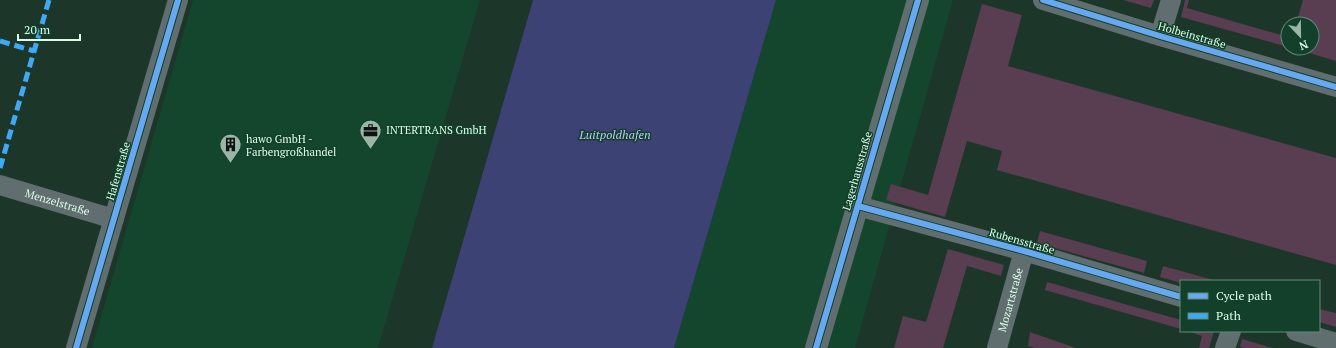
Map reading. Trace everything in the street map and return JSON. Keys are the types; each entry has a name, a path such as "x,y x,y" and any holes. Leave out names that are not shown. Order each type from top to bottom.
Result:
{"street":[{"name":"Hafenstraße","path":"76,348 178,0"},
{"name":"Lagerhausstraße","path":"816,348 918,0"},
{"name":"Holbeinstraße","path":"1043,0 1160,36 1336,87"},
{"path":"1160,36 1170,0"},
{"name":"Menzelstraße","path":"0,185 114,219"},
{"name":"Rubensstraße","path":"858,206 1024,251 1180,297"},
{"name":"Mozartstraße","path":"998,348 1024,251"},
{"path":"1226,348 1230,332"},
{"path":"1299,332 1336,343"}],"shaded area":[{"path":"193,0 480,0 378,348 92,348"},
{"path":"776,0 953,0 855,348 674,348"},
{"path":"1123,0 1154,0 1151,8"},
{"path":"1185,0 1189,0 1187,8 1280,35 1280,45 1181,17"},
{"path":"1303,0 1336,0 1336,61 1319,56 1320,16 1298,16"},
{"path":"982,4 1022,15 1008,66 1336,158 1336,265 997,170 1002,151 967,141 945,217 886,200 891,184 928,195"},
{"path":"1040,231 1147,261 1144,273 1037,243"},
{"path":"948,249 1004,265 1001,276 967,266 943,348 894,348 903,316 926,322"},
{"path":"1163,266 1213,280 1180,280 1180,283 1160,277"},
{"path":"1047,282 1180,320 1180,329 1045,290"},
{"path":"1320,309 1336,313 1336,327 1320,322"},
{"path":"1030,332 1076,348 1035,348 1028,346"},
{"path":"1190,332 1214,332 1209,348 1199,348 1202,336"},
{"path":"1242,339 1273,348 1240,347"}],"water":[{"name":"Luitpoldhafen","path":"533,0 776,0 674,348 432,348"}],"marked path":[{"path":"0,168 49,0"},
{"path":"0,41 34,51"}],"cycle path":[{"path":"76,348 178,0"},
{"path":"816,348 918,0"},
{"path":"1043,0 1160,36 1336,87"},
{"path":"858,206 1024,251 1180,297"}],"place":[{"name":"INTERTRANS GmbH","path":"371,150"},
{"name":"hawo GmbH - Farbengroßhandel","path":"230,164"}]}
